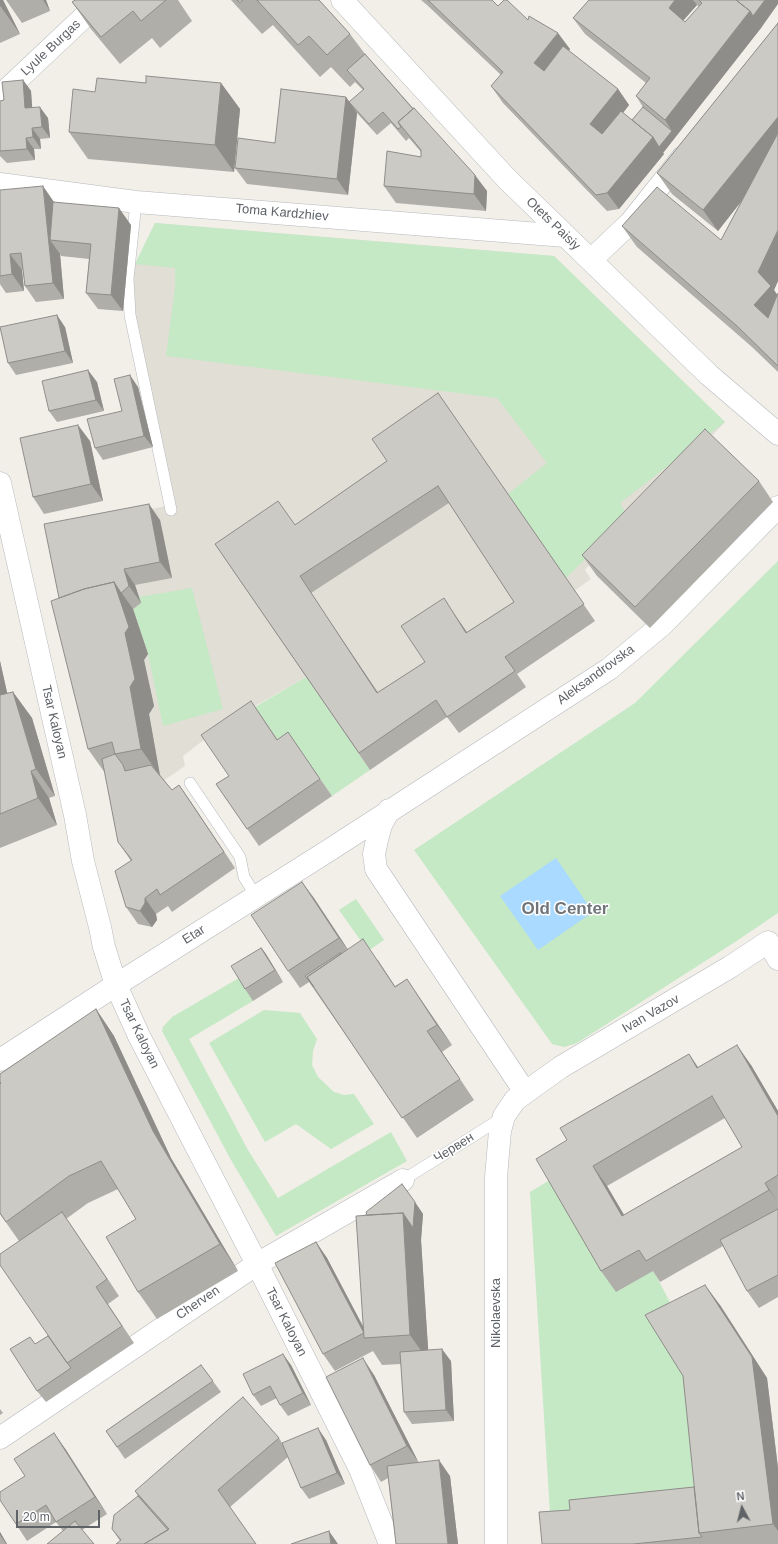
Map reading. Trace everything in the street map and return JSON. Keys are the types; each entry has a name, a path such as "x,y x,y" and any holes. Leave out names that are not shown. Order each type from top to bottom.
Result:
{"street":[{"name":"Lyule Burgas","path":"0,96 102,0"},
{"name":"Otets Paisiy","path":"342,0 507,179 709,375 778,434"},
{"path":"591,260 631,222 695,142"},
{"name":"Toma Kardzhiev","path":"0,184 136,202 566,236"},
{"name":"Tsar Kaloyan","path":"0,483 75,815 83,860 104,947 116,985 138,1036 360,1469 390,1544"},
{"name":"Aleksandrovska","path":"389,810 574,693 609,669 662,625 778,507"},
{"path":"389,810 381,825 377,840 374,854 376,869 525,1092"},
{"name":"Etar","path":"0,1060 389,810"},
{"name":"Ivan Vazov","path":"525,1092 561,1067 730,967 775,946"},
{"name":"Nikolaevska","path":"496,1544 496,1178 500,1131 504,1116 515,1100 525,1092"},
{"name":"Cherven","path":"0,1438 256,1264 403,1180"}],"lane":[{"path":"136,202 128,279 130,315 171,510"},
{"path":"190,783 240,857 244,876 256,896"},
{"name":"Червен","path":"403,1180 504,1116"}],"shaded area":[{"path":"155,223 554,256 725,422 585,570 591,579 574,591 595,621 517,674 526,687 459,733 447,717 370,770 306,677 227,722 183,756 185,766 163,781 136,787 106,520 169,505 128,279"}],"green space":[{"path":"155,223 554,256 725,422 620,503 628,517 566,578 508,494 547,463 497,398 166,356 175,287 175,268 135,264"},
{"path":"778,561 778,913 577,1043 564,1047 552,1044 414,850 635,703"},
{"path":"192,588 223,709 163,726 148,654 133,609 141,603 139,597"},
{"path":"306,677 370,770 332,796 300,749 289,756 255,707"},
{"path":"356,899 384,940 368,951 339,910"},
{"path":"239,978 253,1001 189,1039 248,1150 278,1198 391,1132 407,1161 276,1236 231,1160 162,1031 163,1027 172,1017"},
{"path":"264,1010 300,1013 317,1039 313,1051 312,1065 318,1077 334,1092 344,1095 354,1094 374,1124 331,1149 296,1124 265,1142 209,1043"},
{"path":"550,1180 653,1270 682,1325 697,1396 709,1503 551,1529 530,1192"}],"water":[{"path":"556,858 593,912 538,950 500,896"}],"building":[{"path":"75,0 166,0 141,21 133,11 101,37 72,2"},
{"path":"257,0 319,0 350,34 327,55 309,36 298,45"},
{"path":"428,0 492,0 498,6 504,0 507,0 528,20 529,16 558,33 534,63 544,71 563,46 618,89 590,124 602,134 621,111 653,137 607,193 596,195 491,86 503,72"},
{"path":"589,0 675,0 669,8 685,22 702,3 699,0 736,0 750,11 665,120 636,96 650,78 573,18"},
{"path":"736,0 765,0 753,16 750,11"},
{"path":"778,23 778,117 703,210 657,173"},
{"path":"365,54 413,109 398,122 401,127 398,129 383,112 369,124 349,102 364,89 347,70"},
{"path":"146,76 221,83 215,145 69,132 73,89 95,92 97,78 146,83"},
{"path":"23,80 25,108 40,107 42,127 32,128 33,137 26,138 27,149 0,151 0,101 4,100 2,82"},
{"path":"281,89 346,97 337,179 235,168 238,138 275,143"},
{"path":"643,107 672,131 659,147 653,137 632,120"},
{"path":"414,108 475,175 474,194 384,186 387,151 421,157 421,150 398,122"},
{"path":"778,133 778,230 758,272 771,286 754,305 768,318 778,293 778,366 737,326 622,226 657,187 721,240"},
{"path":"43,186 53,283 25,286 21,253 10,254 12,274 0,276 0,190"},
{"path":"53,202 119,208 111,295 86,293 91,244 50,240"},
{"path":"57,315 65,351 8,363 0,327"},
{"path":"88,370 96,400 49,411 42,381"},
{"path":"130,375 144,436 95,448 87,419 122,411 114,379"},
{"path":"438,393 584,604 505,657 515,671 447,717 436,700 359,753 215,544 278,501 295,525 387,461 372,439","holes":["438,486 514,602 466,633 444,598 401,626 425,662 377,693 300,576"]},
{"path":"78,425 91,484 33,497 20,438"},
{"path":"705,429 759,481 635,607 582,555"},
{"path":"149,504 160,562 124,569 129,586 121,593 114,582 84,589 59,598 44,524"},
{"path":"114,582 129,627 125,633 135,679 130,687 141,749 115,754 112,742 88,749 51,601 84,589"},
{"path":"13,692 36,769 31,771 38,798 0,814 0,695"},
{"path":"251,701 277,740 288,732 320,779 247,829 216,784 229,776 201,735"},
{"path":"115,754 123,765 125,771 151,765 172,790 179,785 224,852 160,895 157,889 145,898 145,903 140,911 126,907 115,871 132,860 118,842 102,759"},
{"path":"302,882 339,938 288,971 251,915"},
{"path":"363,939 395,987 407,979 437,1025 427,1031 460,1079 402,1118 307,977"},
{"path":"261,948 275,970 245,989 231,966"},
{"path":"340,953 341,954 307,977 314,987 305,976"},
{"path":"96,1009 153,1131 220,1244 138,1292 106,1237 136,1219 101,1161 69,1176 6,1222 0,1213 0,1074"},
{"path":"737,1045 778,1116 778,1175 765,1183 769,1190 646,1261 639,1250 601,1271 536,1159 567,1140 560,1128 689,1054 697,1068","holes":["712,1096 742,1147 622,1216 593,1166"]},
{"path":"402,1184 415,1202 413,1228 403,1213 367,1215 366,1212"},
{"path":"778,1209 778,1275 747,1291 720,1240"},
{"path":"62,1212 107,1279 96,1287 122,1326 67,1363 0,1265 0,1254"},
{"path":"403,1213 410,1335 364,1338 356,1216"},
{"path":"316,1242 364,1333 323,1354 275,1263"},
{"path":"705,1285 752,1357 773,1524 699,1533 683,1376 645,1315"},
{"path":"48,1336 71,1368 37,1391 10,1349 30,1337 35,1344"},
{"path":"442,1349 446,1410 404,1412 400,1352"},
{"path":"283,1354 303,1393 280,1405 270,1386 253,1395 243,1374"},
{"path":"363,1358 407,1446 370,1465 326,1377"},
{"path":"201,1365 213,1381 117,1447 106,1431"},
{"path":"243,1397 279,1438 218,1490 256,1544 144,1544 169,1529 135,1491"},
{"path":"318,1428 337,1473 301,1488 282,1443"},
{"path":"54,1433 95,1497 56,1522 46,1505 16,1524 0,1500 0,1492 25,1476 14,1459"},
{"path":"439,1460 448,1544 396,1544 387,1466"},
{"path":"694,1487 699,1533 702,1537 633,1544 542,1544 539,1512 570,1510 569,1500"},
{"path":"138,1496 168,1530 144,1544 116,1544 121,1540 112,1529 114,1515"},
{"path":"75,1521 94,1544 47,1544"},
{"path":"329,1531 331,1544 291,1544"}],"district":[{"name":"Old Center","path":"565,909"}]}
